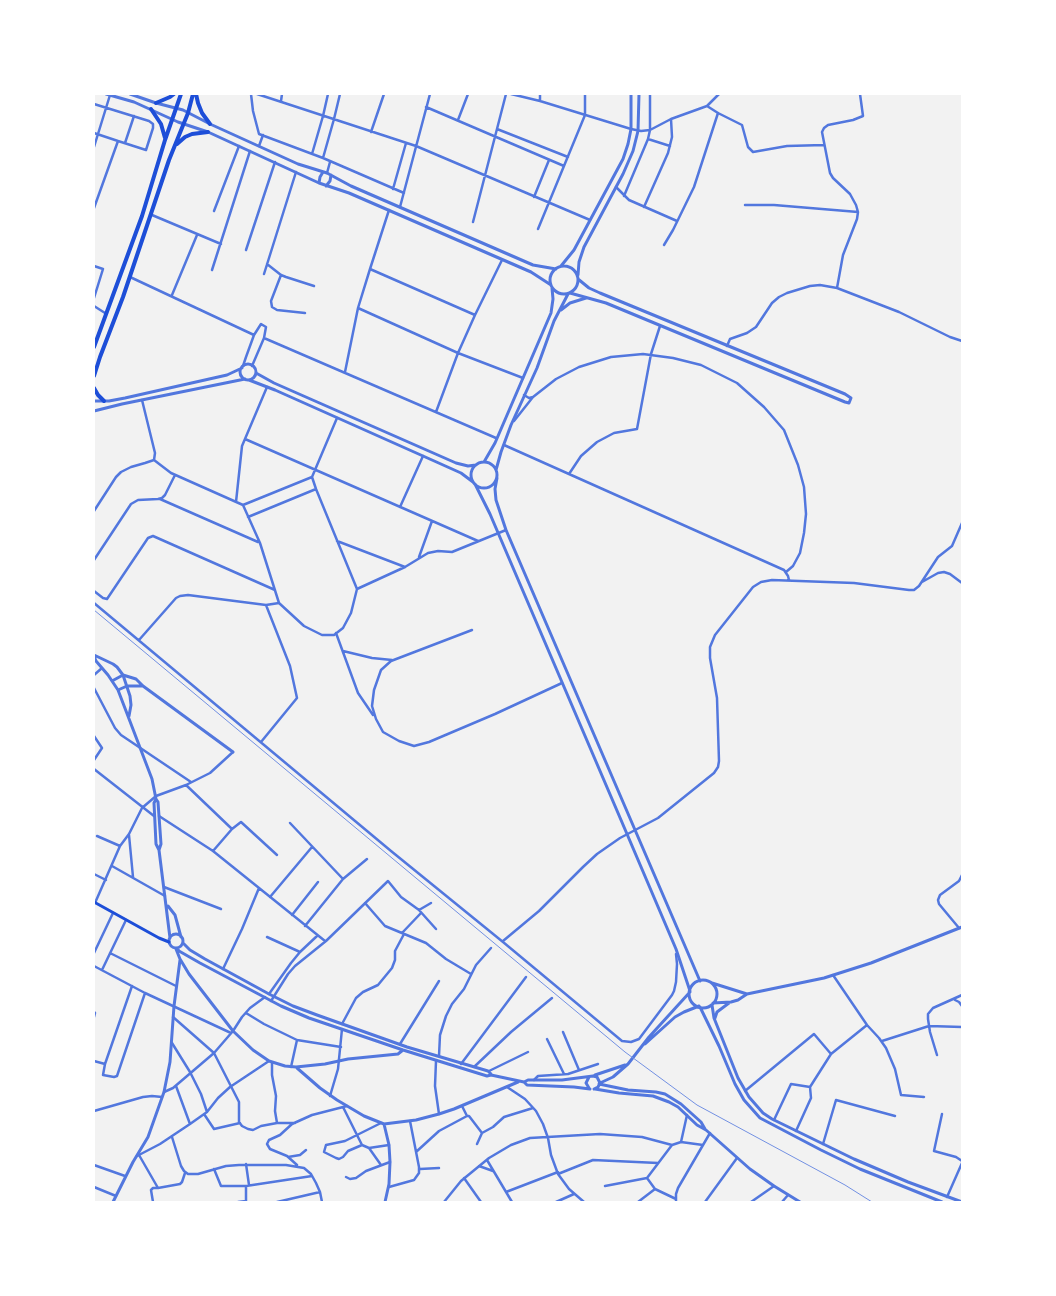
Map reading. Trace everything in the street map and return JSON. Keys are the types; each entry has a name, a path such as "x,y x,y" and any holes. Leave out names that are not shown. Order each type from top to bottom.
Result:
{"main road":[{"path":"156,103 174,94"},
{"path":"94,347 142,216 181,94"},
{"path":"94,376 152,215 169,160 194,94"},
{"path":"194,94 202,113 210,124"},
{"path":"151,109 160,124 165,140"},
{"path":"175,145 192,134 208,132"},
{"path":"94,388 104,401"},
{"path":"94,903 170,940"}],"street":[{"path":"94,147 108,94 134,102 184,124 208,132 326,186 349,193 531,272 559,293 606,303 845,402 849,402 850,398 845,394 589,288 574,270 570,267 561,266"},
{"path":"132,94 183,110 298,164 327,173 351,186 534,265 556,269"},
{"path":"250,94 259,134 323,158 404,193"},
{"path":"257,94 416,146 590,220"},
{"path":"281,101 282,94"},
{"path":"312,154 328,94"},
{"path":"323,158 340,94"},
{"path":"372,132 384,94"},
{"path":"400,207 430,94"},
{"path":"458,120 468,94"},
{"path":"473,222 506,94"},
{"path":"510,94 540,101 638,131 650,130 671,119 707,106 719,94"},
{"path":"540,94 540,101"},
{"path":"538,229 584,115 586,94"},
{"path":"484,462 551,312 553,299 551,276 574,250 623,159 631,130 631,94"},
{"path":"638,94 638,131 633,151 584,247 579,262 577,287 569,294 558,312 537,368 511,424 496,470 495,489 496,500 506,530 700,981"},
{"path":"624,196 648,139 650,130 650,94"},
{"path":"837,288 844,249 857,219 858,212 852,198 830,174 822,132 826,126 863,116 860,94"},
{"path":"94,104 150,121 153,124 146,150 96,134"},
{"path":"707,106 718,114 742,125 748,147 753,152 787,146 824,145"},
{"path":"426,107 564,166"},
{"path":"664,245 694,187 718,114"},
{"path":"125,144 134,116"},
{"path":"644,207 666,160 672,132 671,119"},
{"path":"497,129 568,156"},
{"path":"259,146 263,135"},
{"path":"648,139 670,146"},
{"path":"94,208 118,141"},
{"path":"393,189 406,143"},
{"path":"214,211 239,146"},
{"path":"212,270 250,151"},
{"path":"534,196 549,160"},
{"path":"246,250 275,162"},
{"path":"326,186 330,181 327,173 330,162"},
{"path":"264,274 296,172"},
{"path":"319,183 320,177 327,173"},
{"path":"616,187 629,200 677,221"},
{"path":"745,205 774,205 858,212"},
{"path":"345,372 358,308 389,210"},
{"path":"152,215 221,244"},
{"path":"171,296 197,235"},
{"path":"436,412 458,353 502,260"},
{"path":"267,264 281,275 314,286"},
{"path":"94,266 103,269 94,295"},
{"path":"370,268 475,315"},
{"path":"281,275 271,301 272,307 277,310 305,313"},
{"path":"130,277 254,335"},
{"path":"727,346 730,339 756,327 772,303 783,295 815,285 837,288 899,312 962,342"},
{"path":"558,312 570,302 589,298"},
{"path":"94,306 106,313"},
{"path":"358,308 458,353 523,378"},
{"path":"252,366 264,338 266,327 261,324 254,335 242,367 241,375 247,380 266,386 461,473 480,487 488,488 497,478"},
{"path":"569,474 581,456 597,442 614,434 637,429 651,354 660,326"},
{"path":"264,338 496,438"},
{"path":"511,424 533,397 556,378 586,364 619,356 651,354 673,358 701,365 737,383 784,430 798,465 804,487 806,514 800,553 793,566 786,572"},
{"path":"94,400 114,400 227,375 248,365 252,366 256,373 274,383 456,463 468,466 484,462 491,464 496,470"},
{"path":"94,411 235,380 247,380 254,378 256,373"},
{"path":"236,502 242,446 266,386"},
{"path":"524,395 529,398 533,397"},
{"path":"142,400 155,452 154,460"},
{"path":"154,460 174,475 243,505 260,543 279,603 304,626 322,635 334,634 343,628 351,613 357,589 312,477 337,418"},
{"path":"245,439 478,542"},
{"path":"503,444 735,547 786,572 789,580"},
{"path":"400,507 423,456"},
{"path":"94,512 116,477 131,467 154,460"},
{"path":"476,465 471,474 474,483 498,534 676,949 692,1000 699,1007 720,1046 738,1089 748,1105 760,1118 820,1150 860,1169 942,1202"},
{"path":"160,499 165,495 174,475"},
{"path":"243,505 312,477"},
{"path":"248,517 316,489"},
{"path":"94,560 132,504 138,500 160,499 260,543"},
{"path":"418,559 432,521"},
{"path":"503,942 539,911 589,861 605,848 658,818 716,771 720,761 717,698 710,658 711,643 715,635 755,585 768,580 789,580 864,583 909,590 917,588 938,557 946,552 954,543 962,523"},
{"path":"357,589 428,553 435,551 452,552 506,530"},
{"path":"94,591 107,599 148,538 153,536 275,590"},
{"path":"337,541 405,566"},
{"path":"921,582 944,572 962,583"},
{"path":"139,640 176,598 180,596 188,595 266,605 279,603"},
{"path":"94,603 622,1041 636,1041 674,991 677,969 676,949"},
{"path":"261,742 296,698 290,666 266,605"},
{"path":"472,630 393,660 381,670 374,690 372,706 383,732 399,741 414,746 429,742 562,683"},
{"path":"336,633 358,694 376,718"},
{"path":"343,652 393,660"},
{"path":"94,655 96,662 118,690 152,779 156,798 154,803 157,816 156,844 159,850 172,946 298,1014 436,1061 487,1076 492,1075 524,1082 527,1085 574,1086 660,1098 673,1104 697,1125 710,1133 737,1158 788,1196 800,1202"},
{"path":"94,655 117,667 123,675 132,705 128,716"},
{"path":"94,675 102,668"},
{"path":"94,903 120,846 129,834 142,808 156,798 210,773 233,752 136,679 123,675 112,681"},
{"path":"118,690 127,684 143,686"},
{"path":"94,688 118,732 128,741 140,746 191,782"},
{"path":"94,736 102,748 94,760"},
{"path":"94,769 142,808 213,850 326,942"},
{"path":"186,785 232,829"},
{"path":"213,850 241,822 277,855"},
{"path":"290,823 343,879"},
{"path":"129,834 133,877"},
{"path":"97,836 120,846"},
{"path":"270,897 312,847"},
{"path":"305,926 343,879 367,859"},
{"path":"112,866 166,896"},
{"path":"94,874 106,880"},
{"path":"639,1049 675,1017 684,1012 712,1004 738,1000 746,994 833,975 871,963 961,927 939,904 938,900 940,895 959,881 962,875"},
{"path":"271,1001 295,966 326,942 388,881 401,897 420,912 436,929"},
{"path":"292,915 318,882"},
{"path":"164,887 221,908"},
{"path":"223,969 259,888"},
{"path":"364,903 385,926 426,943 446,959 471,974"},
{"path":"342,1024 356,998 363,992 378,985 392,968 403,933 420,912 431,903"},
{"path":"166,905 175,915 182,943 196,954 274,997 305,1011 439,1057 488,1071 492,1075"},
{"path":"94,953 113,913"},
{"path":"102,970 126,920"},
{"path":"170,940 176,934 181,937"},
{"path":"164,1092 176,1085 214,1053 246,1012 269,994 285,970 317,936"},
{"path":"268,937 300,952"},
{"path":"176,948 181,946 182,943"},
{"path":"176,948 189,974 232,1032 271,1062 296,1067 398,1054 403,1050"},
{"path":"439,1057 440,1035 446,1016 452,1004 464,989 476,965 491,948"},
{"path":"110,953 176,986"},
{"path":"113,1202 125,1176 148,1136 164,1092 172,1043 174,1006 180,959"},
{"path":"94,966 146,993 232,1032"},
{"path":"833,975 867,1025 882,1041 895,1069 900,1095 924,1097"},
{"path":"461,1064 526,977"},
{"path":"400,1044 439,981"},
{"path":"593,1089 628,1064 653,1031 690,991 694,984 700,981 707,981 746,994"},
{"path":"712,983 717,993 712,1004 714,1018 745,1092 759,1109 774,1120 872,1167 962,1202"},
{"path":"132,986 105,1064 103,1075 117,1076 146,993"},
{"path":"937,1055 928,1017 932,1009 962,995"},
{"path":"474,1067 510,1032 552,998"},
{"path":"954,1000 962,1006"},
{"path":"714,1018 717,1012 731,1002"},
{"path":"94,1012 94,1018"},
{"path":"246,1012 264,1024 296,1040 341,1047"},
{"path":"173,1017 214,1053 239,1102 240,1123 244,1128 250,1130 277,1123 295,1123"},
{"path":"796,1131 811,1098 810,1087 831,1054 867,1025"},
{"path":"882,1041 929,1026 962,1027"},
{"path":"330,1096 340,1060 342,1029"},
{"path":"563,1032 580,1070"},
{"path":"745,1092 814,1034 831,1054"},
{"path":"547,1039 564,1074"},
{"path":"291,1067 296,1040"},
{"path":"172,1043 201,1094 205,1113 214,1129 240,1123"},
{"path":"488,1071 528,1052"},
{"path":"94,1061 105,1064"},
{"path":"436,1061 435,1086 439,1114"},
{"path":"138,1156 172,1137 205,1113 230,1087 271,1062"},
{"path":"271,1062 276,1096 277,1123"},
{"path":"534,1080 538,1076 564,1074 598,1064"},
{"path":"524,1082 528,1080 562,1080 591,1076 628,1064"},
{"path":"296,1067 311,1081 345,1106 382,1123"},
{"path":"616,1074 616,1084"},
{"path":"591,1076 598,1079 600,1084"},
{"path":"591,1076 586,1080 586,1085 593,1089"},
{"path":"362,1145 348,1151 339,1159 324,1152 326,1145 345,1141 382,1123 410,1121 439,1114 519,1081"},
{"path":"600,1084 616,1084 628,1090 656,1092 669,1096 696,1117 706,1130"},
{"path":"774,1120 791,1084 810,1087"},
{"path":"176,1085 190,1124"},
{"path":"506,1087 520,1095 533,1108 541,1120 548,1138 551,1154 558,1173 574,1194 584,1202"},
{"path":"94,1111 143,1097 162,1098"},
{"path":"823,1144 836,1100 894,1116"},
{"path":"298,1167 288,1157 272,1150 268,1146 270,1139 280,1135 295,1123 312,1114 345,1106"},
{"path":"345,1106 362,1145 369,1148 381,1165"},
{"path":"462,1106 467,1116 470,1116 482,1134"},
{"path":"476,1144 482,1134 504,1117 533,1108"},
{"path":"942,1114 934,1151 956,1157 962,1162 947,1197"},
{"path":"681,1142 687,1115"},
{"path":"416,1152 439,1132 467,1116"},
{"path":"388,1187 414,1180 420,1169 410,1121"},
{"path":"382,1123 389,1145 390,1162 385,1202"},
{"path":"647,1178 654,1189 676,1200 680,1184 710,1133"},
{"path":"444,1202 455,1187 478,1166 500,1151 530,1138 607,1134 642,1138 672,1145 681,1142 703,1144"},
{"path":"172,1137 181,1166 186,1173 198,1174 226,1166 246,1164 286,1165 304,1168 316,1182 322,1202"},
{"path":"369,1148 389,1145"},
{"path":"605,1186 647,1178 672,1145"},
{"path":"288,1157 300,1155 306,1150"},
{"path":"138,1156 158,1188"},
{"path":"706,1202 737,1158"},
{"path":"487,1160 512,1202"},
{"path":"506,1192 593,1160 658,1163"},
{"path":"346,1177 354,1178 366,1171 390,1162"},
{"path":"238,1202 246,1201 246,1164"},
{"path":"94,1165 125,1176"},
{"path":"478,1166 494,1172"},
{"path":"420,1169 439,1168"},
{"path":"214,1169 220,1186 247,1185 312,1176"},
{"path":"154,1202 151,1190 153,1188 180,1184 186,1173"},
{"path":"464,1178 481,1202"},
{"path":"751,1202 774,1186"},
{"path":"94,1187 116,1196"},
{"path":"638,1202 654,1189"},
{"path":"277,1202 320,1192"},
{"path":"556,1202 574,1194"},
{"path":"782,1202 788,1196"}],"railway":[{"path":"94,610 625,1052 697,1105 845,1185 872,1202"}]}
